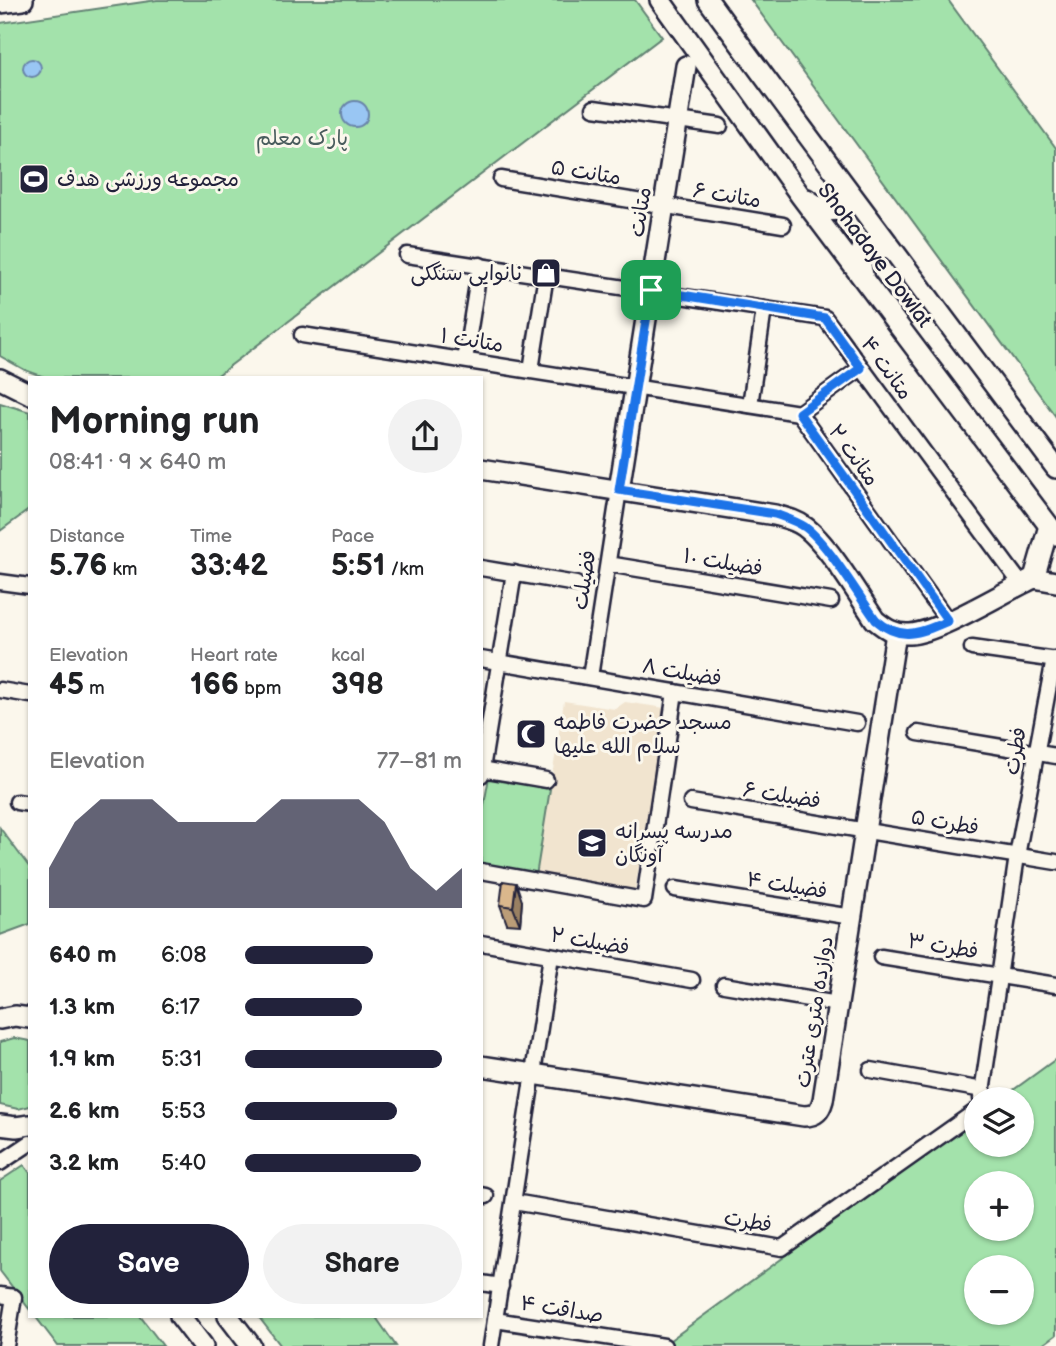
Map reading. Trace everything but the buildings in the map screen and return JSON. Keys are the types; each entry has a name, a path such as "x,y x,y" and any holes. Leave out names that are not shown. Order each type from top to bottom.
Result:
{"street":[{"path":"0,4 23,0"},
{"name":"Shohadaye Dowlat","path":"660,0 800,195 1053,531"},
{"name":"Shohadaye Dowlat","path":"708,0 834,173 897,253 1056,468"},
{"name":"متانت","path":"619,490 686,66"},
{"path":"594,107 720,126"},
{"path":"800,195 821,209 832,212 839,209 846,198 834,173"},
{"name":"متانت ۵","path":"501,179 664,206"},
{"name":"متانت ۶","path":"664,206 783,225"},
{"path":"864,277 860,258 865,244 881,242 897,253"},
{"name":"متانت ۴","path":"407,255 825,318 1028,581"},
{"path":"464,360 480,265"},
{"path":"531,370 546,275"},
{"path":"750,405 764,309"},
{"name":"متانت ۱","path":"302,335 636,386"},
{"path":"636,386 799,413 861,368"},
{"path":"0,379 28,393"},
{"name":"متانت ۲","path":"799,413 948,621"},
{"path":"483,470 775,514 791,519 806,528 818,540 876,620 896,633 925,631 1028,581 1056,582"},
{"name":"فضیلت","path":"590,677 619,490"},
{"path":"1028,581 1053,531"},
{"name":"فضیلت ۱۰","path":"608,564 831,601"},
{"path":"483,568 576,584"},
{"path":"483,765 514,573"},
{"path":"0,582 28,586"},
{"name":"دوازده متری عترت","path":"534,1074 812,1116 817,1113 823,1100 896,633"},
{"path":"972,648 1055,660"},
{"name":"فضیلت ۸","path":"483,659 857,723"},
{"name":"فطرت","path":"983,1087 1017,856 1055,660"},
{"path":"0,690 28,695"},
{"path":"483,871 644,900 675,692"},
{"path":"918,733 1056,756"},
{"path":"483,771 546,780"},
{"name":"فضیلت ۶","path":"691,802 866,830"},
{"name":"فطرت ۵","path":"866,830 1056,862"},
{"name":"فضیلت ۴","path":"675,889 852,916"},
{"name":"فضیلت ۲","path":"483,943 692,979"},
{"path":"491,1346 551,956"},
{"name":"فطرت ۳","path":"881,957 1056,985"},
{"path":"724,985 838,1004"},
{"path":"1,1017 28,1018"},
{"path":"483,1066 534,1074"},
{"path":"871,1070 964,1090"},
{"name":"فطرت","path":"514,1202 782,1248 964,1119"},
{"path":"0,1163 7,1152 28,1144"},
{"path":"483,1283 500,1286"},
{"path":"6,1346 7,1296"},
{"path":"182,1318 203,1346"},
{"path":"230,1318 251,1346"},
{"name":"صداقت ۴","path":"495,1320 664,1346"}],"shaded area":[{"path":"564,701 615,709 625,702 665,708 635,891 536,876"}],"green space":[{"name":"پارک معلم","path":"157,0 635,0 662,37 217,376 42,376 0,356 0,23"},
{"path":"751,0 948,0 1056,148 1056,417"},
{"path":"0,403 28,411 28,510 0,531"},
{"path":"489,777 550,789 536,876 483,866 483,810"},
{"path":"0,828 28,865 28,925 0,935"},
{"path":"14,1038 28,1041 28,1106 18,1109 0,1105 0,1042"},
{"path":"1056,1059 1056,1335 1041,1346 662,1346 964,1126 964,1157 1034,1157 1034,1087 1018,1087"},
{"path":"24,1165 28,1170 28,1307 0,1271 0,1181"},
{"path":"37,1318 142,1318 163,1346 58,1346"},
{"path":"260,1318 376,1318 396,1346 281,1346"}],"water":[{"path":"28,59 36,59 41,68 39,75 28,77 23,72 23,64"},
{"path":"355,101 364,105 368,114 364,123 355,127 346,123 342,114 346,105"}],"place":[{"name":"مجموعه ورزشی هدف","path":"34,179"},
{"name":"نانوایی سنگکی","path":"546,273"},
{"name":"مسجد حضرت فاطمه سلام الله علیها","path":"531,734"},
{"name":"مدرسه پسرانه آونگان","path":"592,843"}],"route":[{"path":"651,290 825,318 861,368 799,413 948,621 925,631 909,634 886,629 876,620 818,540 806,528 791,519 775,514 619,490 651,290"}]}
